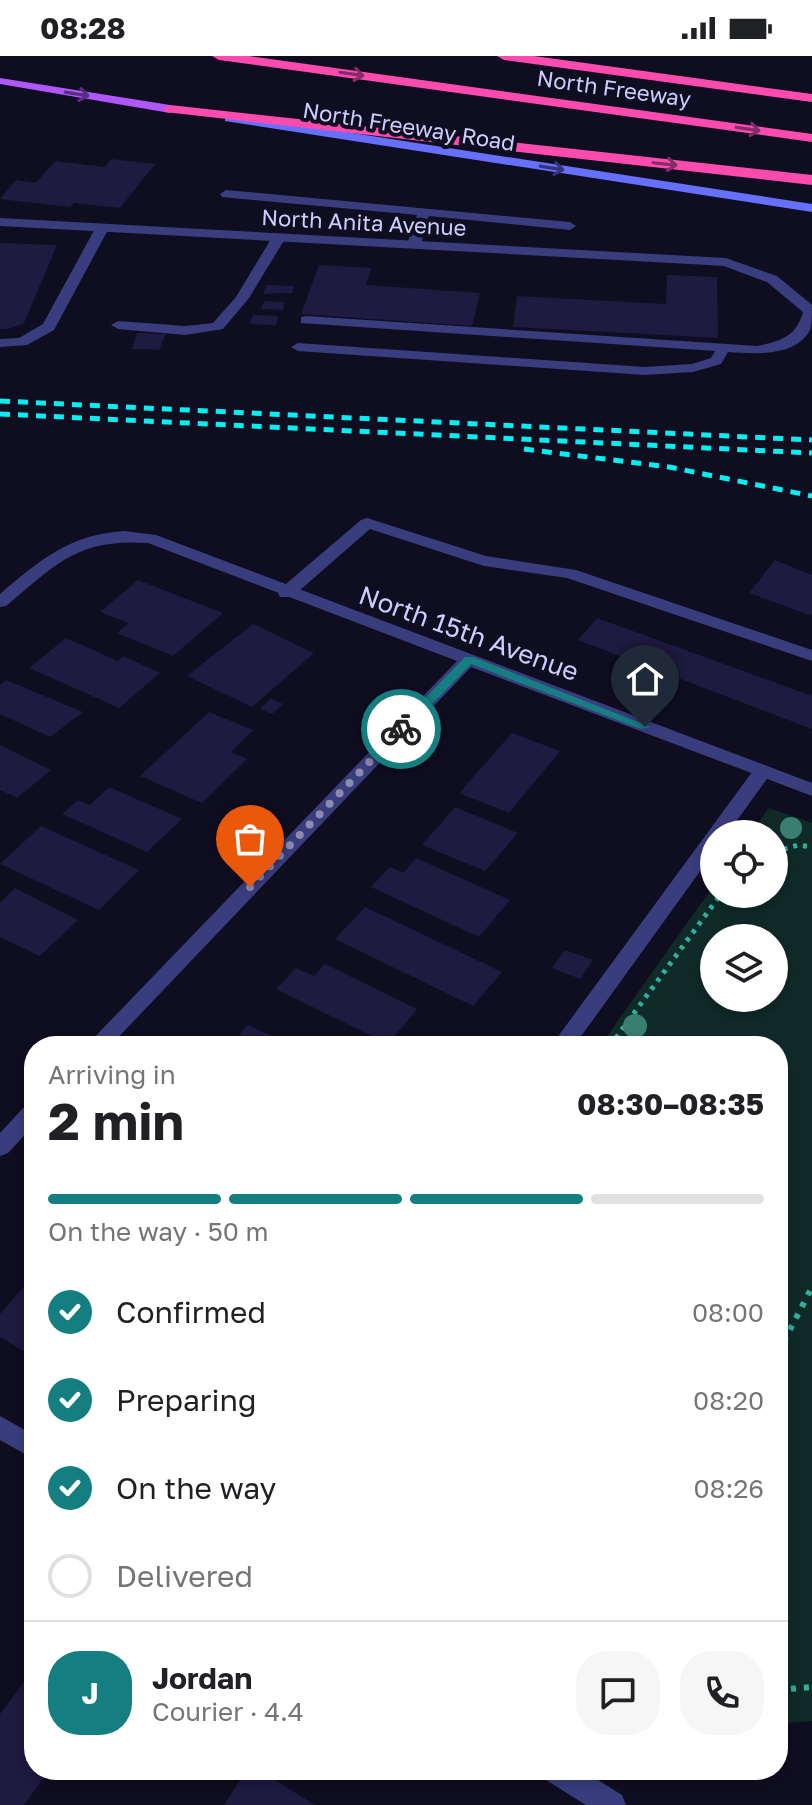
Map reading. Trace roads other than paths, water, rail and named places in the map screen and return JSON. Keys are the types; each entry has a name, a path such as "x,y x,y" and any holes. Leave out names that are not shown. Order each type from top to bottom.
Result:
{"highway":[{"name":"North Freeway","path":"219,56 812,138"},
{"name":"North Freeway","path":"504,56 812,98"},
{"path":"170,109 812,180"}],"main road":[{"name":"North Freeway Road","path":"0,81 812,208"}],"street":[{"path":"226,194 570,226"},
{"path":"414,244 424,212"},
{"name":"North Anita Avenue","path":"0,222 726,262 758,271 788,287 810,311 806,329 790,343 757,350 724,348"},
{"path":"0,343 22,342 49,327 102,228"},
{"path":"118,325 197,329 217,327 229,316 279,237"},
{"path":"298,347 645,371 693,368 716,361 724,348 306,320"},
{"path":"286,593 367,523 484,561 570,573 812,656"},
{"name":"North 15th Avenue","path":"0,602 69,548 107,535 150,538 286,593 812,790"},
{"path":"107,1036 469,659"},
{"path":"727,820 762,772"},
{"path":"569,1036 700,857"},
{"path":"0,1147 24,1122"},
{"path":"0,1427 24,1442"},
{"path":"572,1780 612,1805"}],"railway":[{"path":"0,401 812,440"},
{"path":"0,414 812,453"},
{"path":"524,449 669,467 812,496"}]}
